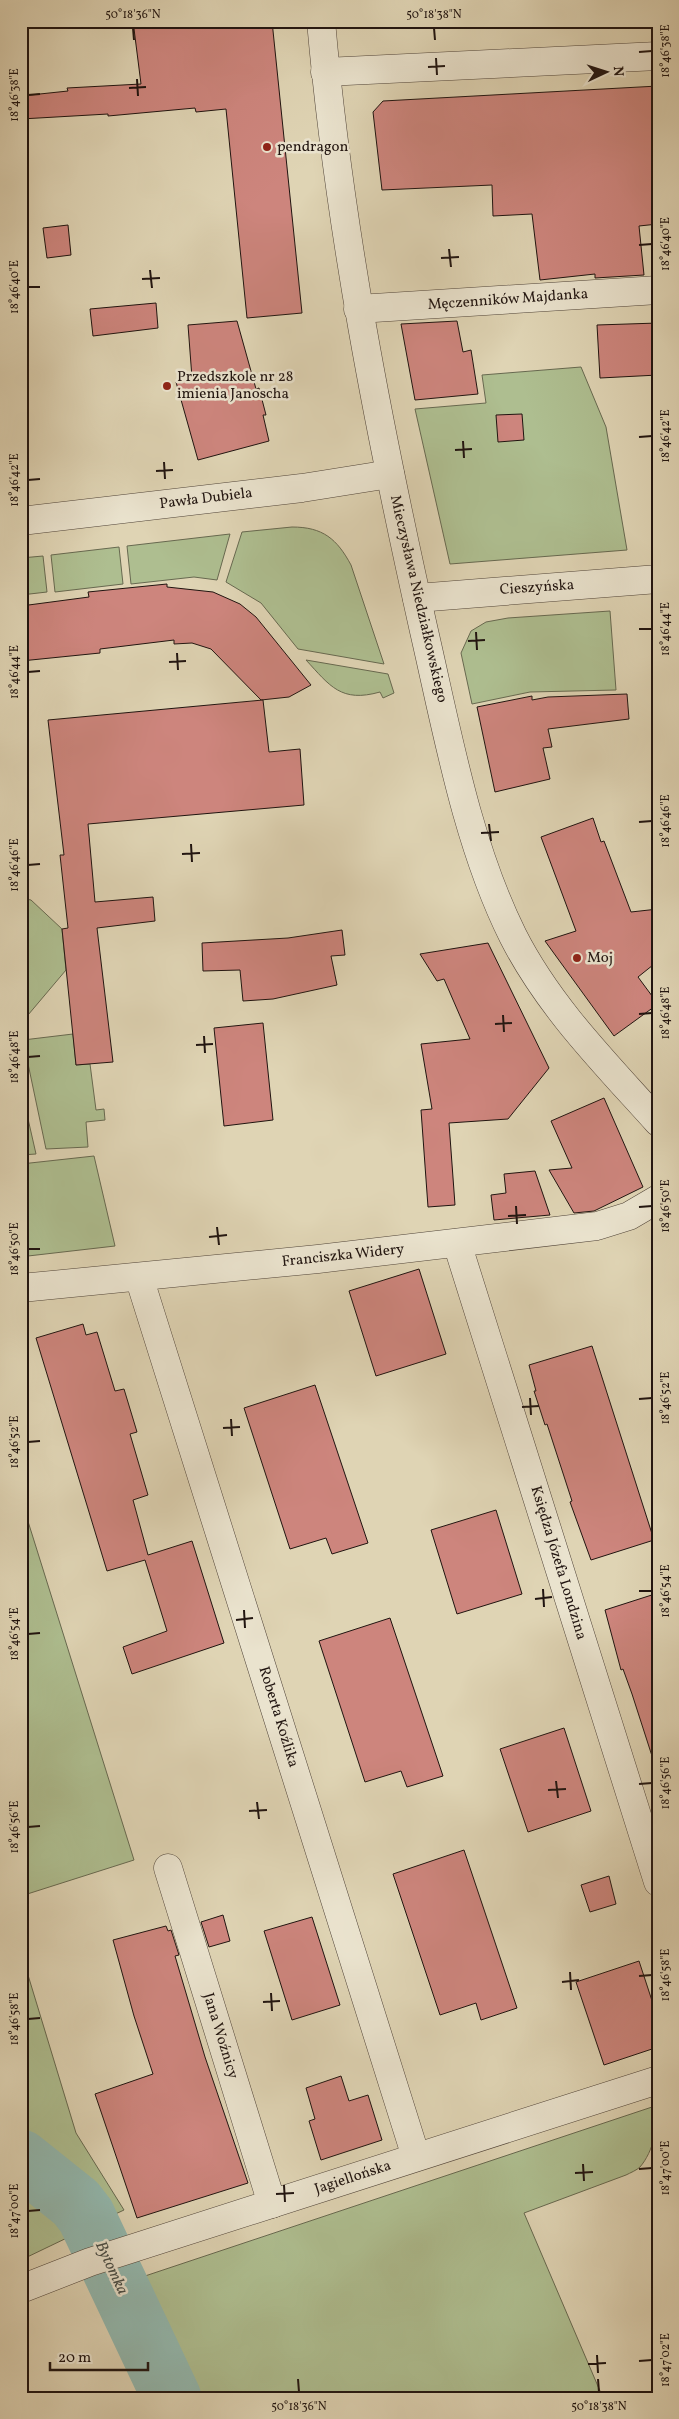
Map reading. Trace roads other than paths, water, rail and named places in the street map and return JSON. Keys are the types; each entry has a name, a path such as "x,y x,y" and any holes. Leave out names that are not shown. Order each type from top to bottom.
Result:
{"street":[{"name":"Mieczysława Niedziałkowskiego","path":"321,21 339,190 358,309 390,474 417,598 475,842 503,916 532,969 555,1004 658,1122"},
{"path":"325,72 658,56"},
{"name":"Męczenników Majdanka","path":"358,309 658,290"},
{"name":"Pawła Dubiela","path":"21,521 302,488 390,474"},
{"name":"Cieszyńska","path":"417,598 658,579"},
{"name":"Franciszka Widery","path":"21,1288 457,1243 597,1226 629,1216 658,1199"},
{"name":"Księdza Józefa Londzina","path":"457,1243 658,1882"},
{"name":"Roberta Koźlika","path":"139,1277 416,2157"},
{"name":"Jana Woźnicy","path":"168,1868 272,2204"},
{"name":"Jagiellońska","path":"21,2289 80,2266 658,2080"}],"waterway":[{"name":"Bytomka","path":"21,2159 76,2203 86,2216 172,2398"}],"place":[{"name":"pendragon","path":"267,147"},
{"name":"Przedszkole nr 28 imienia Janoscha","path":"167,386"},
{"name":"Moj","path":"577,958"}]}
